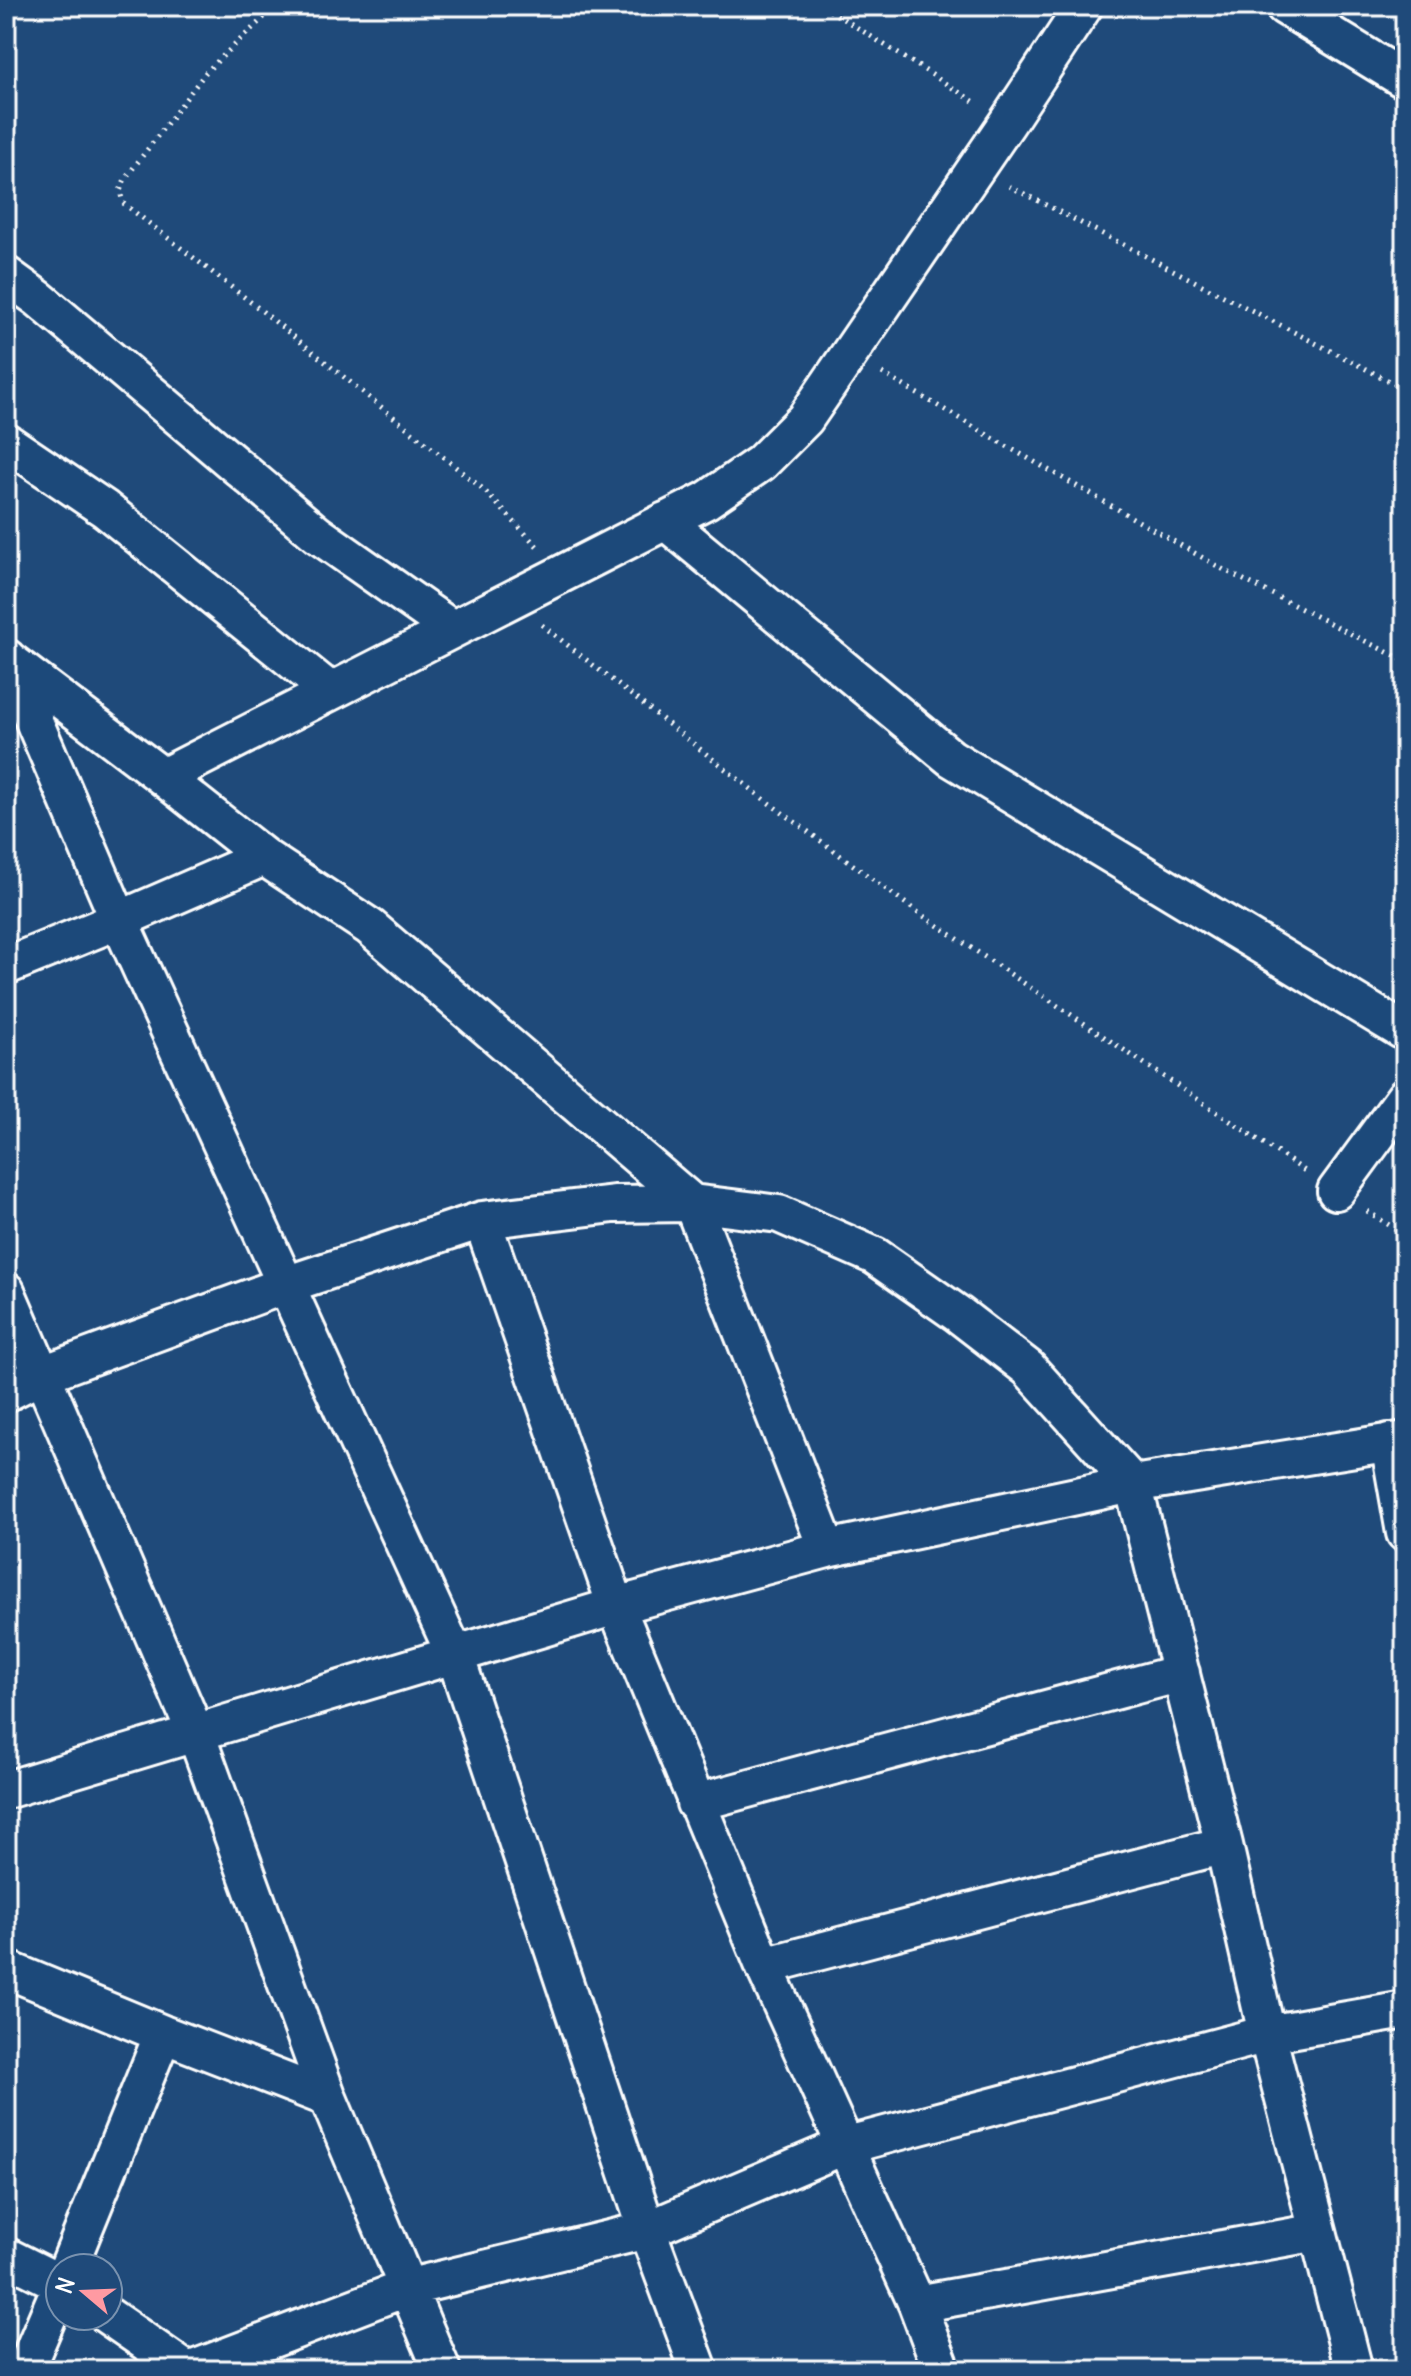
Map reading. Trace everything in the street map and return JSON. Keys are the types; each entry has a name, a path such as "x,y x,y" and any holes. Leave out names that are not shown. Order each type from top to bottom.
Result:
{"street":[{"path":"163,777 707,500 761,463 805,419 1084,6"},
{"path":"1284,6 1405,80"},
{"path":"6,275 39,299 317,534 452,629"},
{"path":"6,442 105,509 330,691"},
{"path":"665,521 951,758 1405,1032"},
{"path":"7,658 264,857 370,927 692,1203 827,1549"},
{"path":"7,658 119,920 455,1655 647,2230 699,2370"},
{"path":"6,966 264,857"},
{"path":"1336,1191 1405,1097"},
{"path":"6,1393 43,1374 285,1285 482,1220 614,1204 692,1203 779,1214 875,1256 958,1314 1028,1368 1133,1484 1224,1845 1267,2034 1354,2370"},
{"path":"482,1220 616,1606 764,1966 917,2304 942,2370"},
{"path":"6,1291 196,1734 328,2098 442,2370"},
{"path":"6,1790 616,1606 827,1549 1133,1484 1397,1441 1405,1533"},
{"path":"695,1803 1181,1673"},
{"path":"764,1966 1224,1845"},
{"path":"6,1969 328,2098"},
{"path":"124,2327 189,2370 406,2288 647,2230 844,2146 1267,2034 1405,2010"},
{"path":"74,2252 163,2034"},
{"path":"917,2304 1318,2232"},
{"path":"6,2256 44,2277"},
{"path":"25,2370 44,2324"}],"path":[{"path":"276,6 206,72 125,179 120,191 123,203 483,489 563,573"},
{"path":"823,6 1007,123"},
{"path":"976,169 1405,389"},
{"path":"850,354 1226,571 1405,661"},
{"path":"510,600 765,800 916,911 1132,1057 1405,1235"}]}
